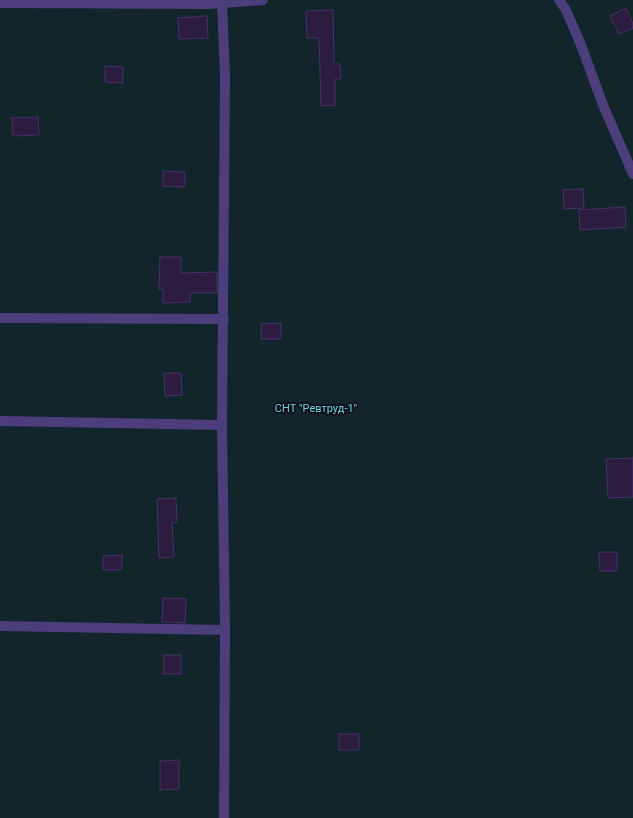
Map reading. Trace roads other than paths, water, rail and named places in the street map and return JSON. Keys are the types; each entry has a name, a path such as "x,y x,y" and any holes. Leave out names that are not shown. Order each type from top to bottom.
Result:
{"street":[{"path":"0,3 222,3 263,0"},
{"path":"559,0 566,10 581,45 603,105 633,174"},
{"path":"222,3 225,76 222,425 225,630 224,818"},
{"path":"0,318 224,319"},
{"path":"0,421 222,425"},
{"path":"0,626 225,630"}],"park label":[{"name":"СНТ \"Ревтруд-1\"","path":"316,409"}]}
